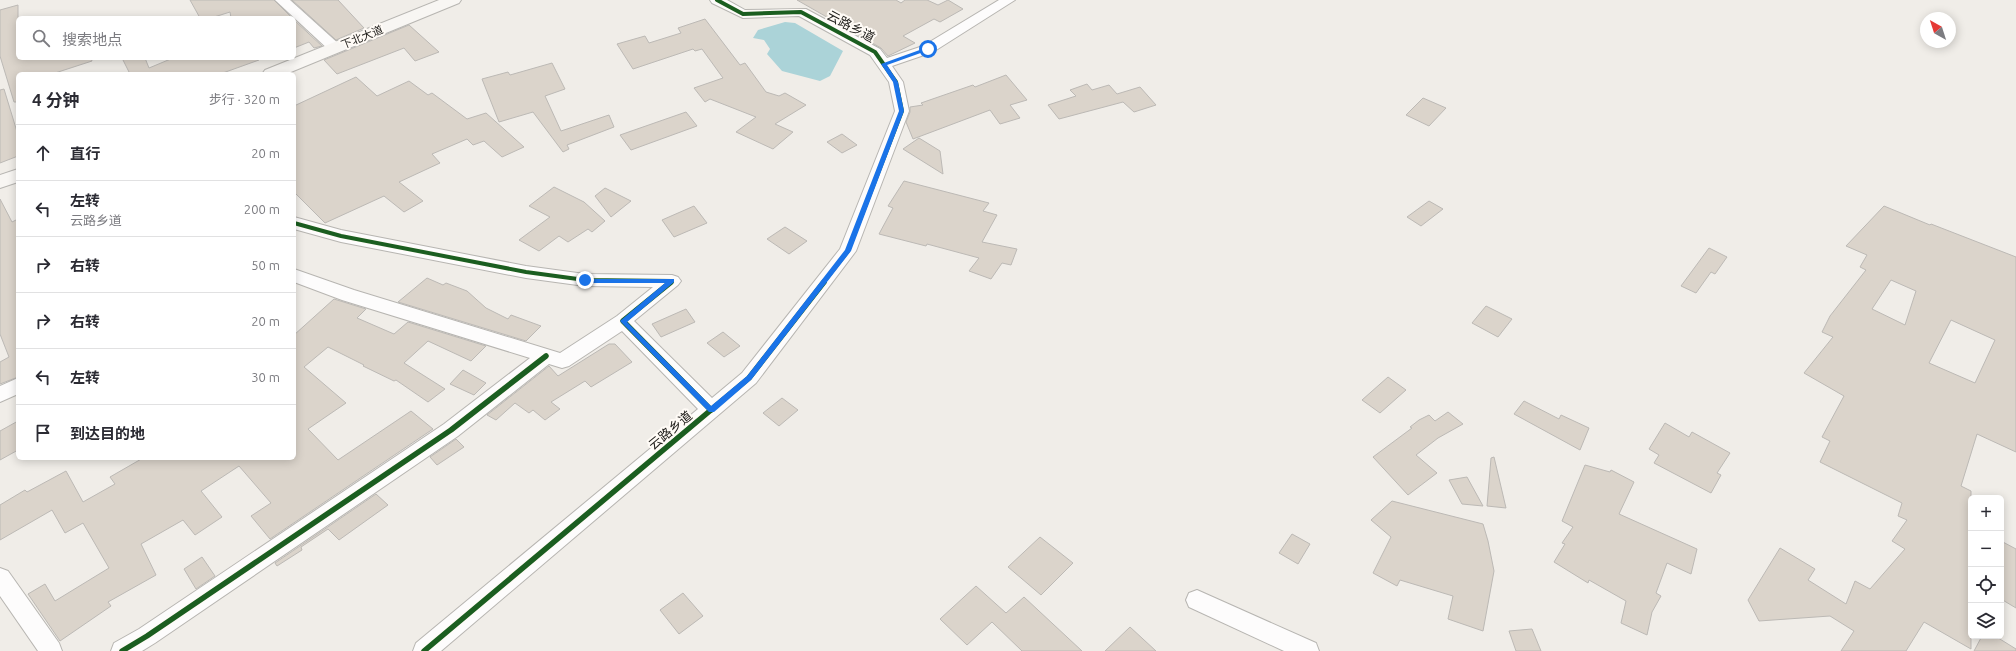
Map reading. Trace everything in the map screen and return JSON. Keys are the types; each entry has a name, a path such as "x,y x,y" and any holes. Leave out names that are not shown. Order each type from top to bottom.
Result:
{"street":[{"path":"282,0 334,48"},
{"name":"下北大道","path":"276,72 452,0"},
{"name":"云路乡道","path":"424,651 749,378 848,251 902,111 896,82 875,52 801,12 743,14 717,0"},
{"path":"884,64 928,49 1008,0"},
{"path":"0,182 16,176"},
{"path":"296,276 348,295 562,361 623,321 672,281 585,280 526,272 297,226"},
{"path":"623,321 711,410"},
{"path":"122,651 161,627 451,430 546,356"},
{"path":"0,395 16,386"},
{"path":"0,578 51,651"},
{"path":"1197,600 1308,651"}],"water":[{"path":"785,22 795,23 843,51 830,76 820,81 782,71 767,54 770,49 764,40 753,38 758,30"}],"building":[{"path":"190,0 274,0 290,16 231,16 230,12 217,16 199,16"},
{"path":"292,0 338,0 364,28 336,40"},
{"path":"797,0 896,0 901,3 905,0 927,0 938,5 948,0 963,9 940,22 934,19 903,36 915,43 888,56 881,48"},
{"path":"18,5 18,16 16,16 16,60 92,61 58,72 16,72 16,102 14,102 0,56 0,10"},
{"path":"705,19 740,65 745,63 766,92 779,96 785,93 806,105 775,124 793,132 773,149 736,132 756,117 710,99 705,102 694,88 723,78 702,49 695,51 693,49 633,69 617,44 645,36 649,43 681,33 678,28"},
{"path":"296,22 322,46 314,48 309,42 296,47"},
{"path":"409,25 439,52 415,61 404,48 337,74 324,60"},
{"path":"123,60 146,60 149,68 168,60 259,60 226,72 129,72"},
{"path":"552,63 565,89 545,96 561,131 609,115 614,127 567,145 569,149 563,152 533,112 499,122 482,79 508,72 510,75"},
{"path":"1006,75 1027,100 1010,105 1020,118 1000,124 990,110 913,139 906,122 910,112 910,107 923,105 921,103 973,85 975,87"},
{"path":"356,77 377,96 409,81 428,95 432,93 467,119 486,113 524,147 502,157 484,141 473,145 467,139 432,154 440,163 399,182 423,201 404,212 384,196 325,223 296,194 296,105"},
{"path":"1087,84 1092,90 1109,85 1117,94 1140,87 1156,105 1134,112 1123,102 1059,119 1048,105 1076,96 1070,90"},
{"path":"4,89 16,128 16,157 0,163 0,90"},
{"path":"1423,98 1446,108 1429,126 1406,115"},
{"path":"686,112 697,126 631,150 620,135"},
{"path":"842,134 857,145 842,153 827,142"},
{"path":"919,138 940,151 943,174 903,149"},
{"path":"904,181 989,203 983,211 997,215 982,242 1017,249 1011,265 1002,263 991,279 969,271 979,258 927,244 926,246 879,234 893,208 888,206"},
{"path":"554,187 584,202 605,221 592,232 588,229 568,242 559,236 539,251 519,240 550,217 529,206"},
{"path":"605,188 631,201 611,217 595,196"},
{"path":"0,199 12,222 16,220 16,378 0,384 0,362 9,357 0,334"},
{"path":"1429,201 1443,209 1421,226 1407,217"},
{"path":"694,206 707,223 674,237 662,220"},
{"path":"1884,206 2016,257 2016,452 1977,434 1961,486 1971,491 1971,495 1968,495 1968,639 1971,639 1971,649 1924,622 1906,651 1841,651 1854,631 1830,616 1759,621 1748,600 1780,548 1815,569 1808,580 1846,604 1855,581 1870,589 1905,549 1892,541 1907,520 1898,516 1902,503 1820,462 1830,441 1822,437 1844,396 1804,373 1833,337 1822,332 1830,316 1866,270 1860,267 1867,255 1846,246","holes":["1891,280 1916,291 1905,325 1872,309","1951,320 1995,340 1975,383 1929,363"]},
{"path":"785,227 807,241 789,254 767,239"},
{"path":"1709,248 1727,257 1715,274 1711,272 1696,293 1681,286"},
{"path":"427,278 443,285 446,283 467,291 486,308 508,319 511,315 541,326 526,341 398,302"},
{"path":"334,299 366,309 357,318 394,334 408,322 486,346 471,361 428,341 404,363 445,389 428,402 396,380 394,381 363,366 364,365 328,347 304,367 346,403 308,429 338,460 411,411 433,429 270,539 251,516 271,503 239,466 201,491 222,517 195,535 183,520 141,544 156,575 108,602 111,606 60,641 28,594 45,584 55,601 109,568 83,523 65,533 52,510 0,540 0,505 25,490 27,492 66,471 83,502 115,484 110,477 140,460 296,460 296,333"},
{"path":"1486,306 1512,319 1498,337 1472,323"},
{"path":"686,309 695,322 661,337 652,324"},
{"path":"723,332 740,346 724,357 707,343"},
{"path":"609,344 615,344 632,362 591,387 585,381 551,402 560,409 545,420 533,410 529,413 515,403 496,420 487,415 549,366 558,376"},
{"path":"463,370 486,383 474,395 450,384"},
{"path":"1388,377 1406,390 1380,413 1362,400"},
{"path":"782,398 798,410 779,426 763,413"},
{"path":"1524,401 1559,419 1561,415 1589,428 1580,450 1514,414"},
{"path":"1448,412 1463,424 1438,438 1416,455 1437,473 1408,495 1373,457 1412,428 1410,427 1419,420 1429,415 1435,421"},
{"path":"16,422 16,451 0,460 0,431"},
{"path":"1665,423 1689,437 1692,432 1730,453 1717,473 1721,475 1711,493 1654,463 1659,455 1649,449"},
{"path":"456,439 464,447 437,465 430,457"},
{"path":"1494,457 1506,508 1487,506 1491,458"},
{"path":"1585,465 1610,472 1611,470 1634,482 1619,514 1697,549 1691,574 1667,563 1656,593 1661,596 1652,612 1647,635 1621,623 1626,601 1589,580 1588,583 1554,562 1565,544 1562,543 1573,527 1562,521"},
{"path":"1467,477 1483,506 1462,504 1449,480"},
{"path":"376,494 388,505 339,540 328,529 301,547 302,550 277,566 275,563"},
{"path":"1392,501 1483,524 1494,571 1483,631 1448,619 1453,596 1400,580 1397,586 1373,573 1391,537 1371,520"},
{"path":"1292,534 1310,544 1298,564 1279,553"},
{"path":"1040,537 1073,563 1041,595 1008,567"},
{"path":"2004,543 2016,549 2016,608 2004,601"},
{"path":"202,557 215,576 196,589 184,569"},
{"path":"976,586 1006,613 1024,597 1082,651 1022,651 992,622 967,645 940,619"},
{"path":"683,593 703,616 679,634 660,610"},
{"path":"1130,627 1156,651 1105,651"},
{"path":"1532,629 1541,651 1516,651 1509,631"},
{"path":"1980,639 2000,639 2016,649 2016,651 1974,651"}],"cycle path":[{"path":"424,651 749,378 848,251 902,111 896,82 875,52 801,12 743,14 717,0"},
{"path":"296,224 341,236 526,272 585,280 672,281 623,321 711,410"},
{"path":"122,651 147,636 451,430 546,356"}],"route":[{"path":"585,280 672,281 623,321 711,410 749,378 848,251 902,111 896,82 884,64 928,49"}]}
